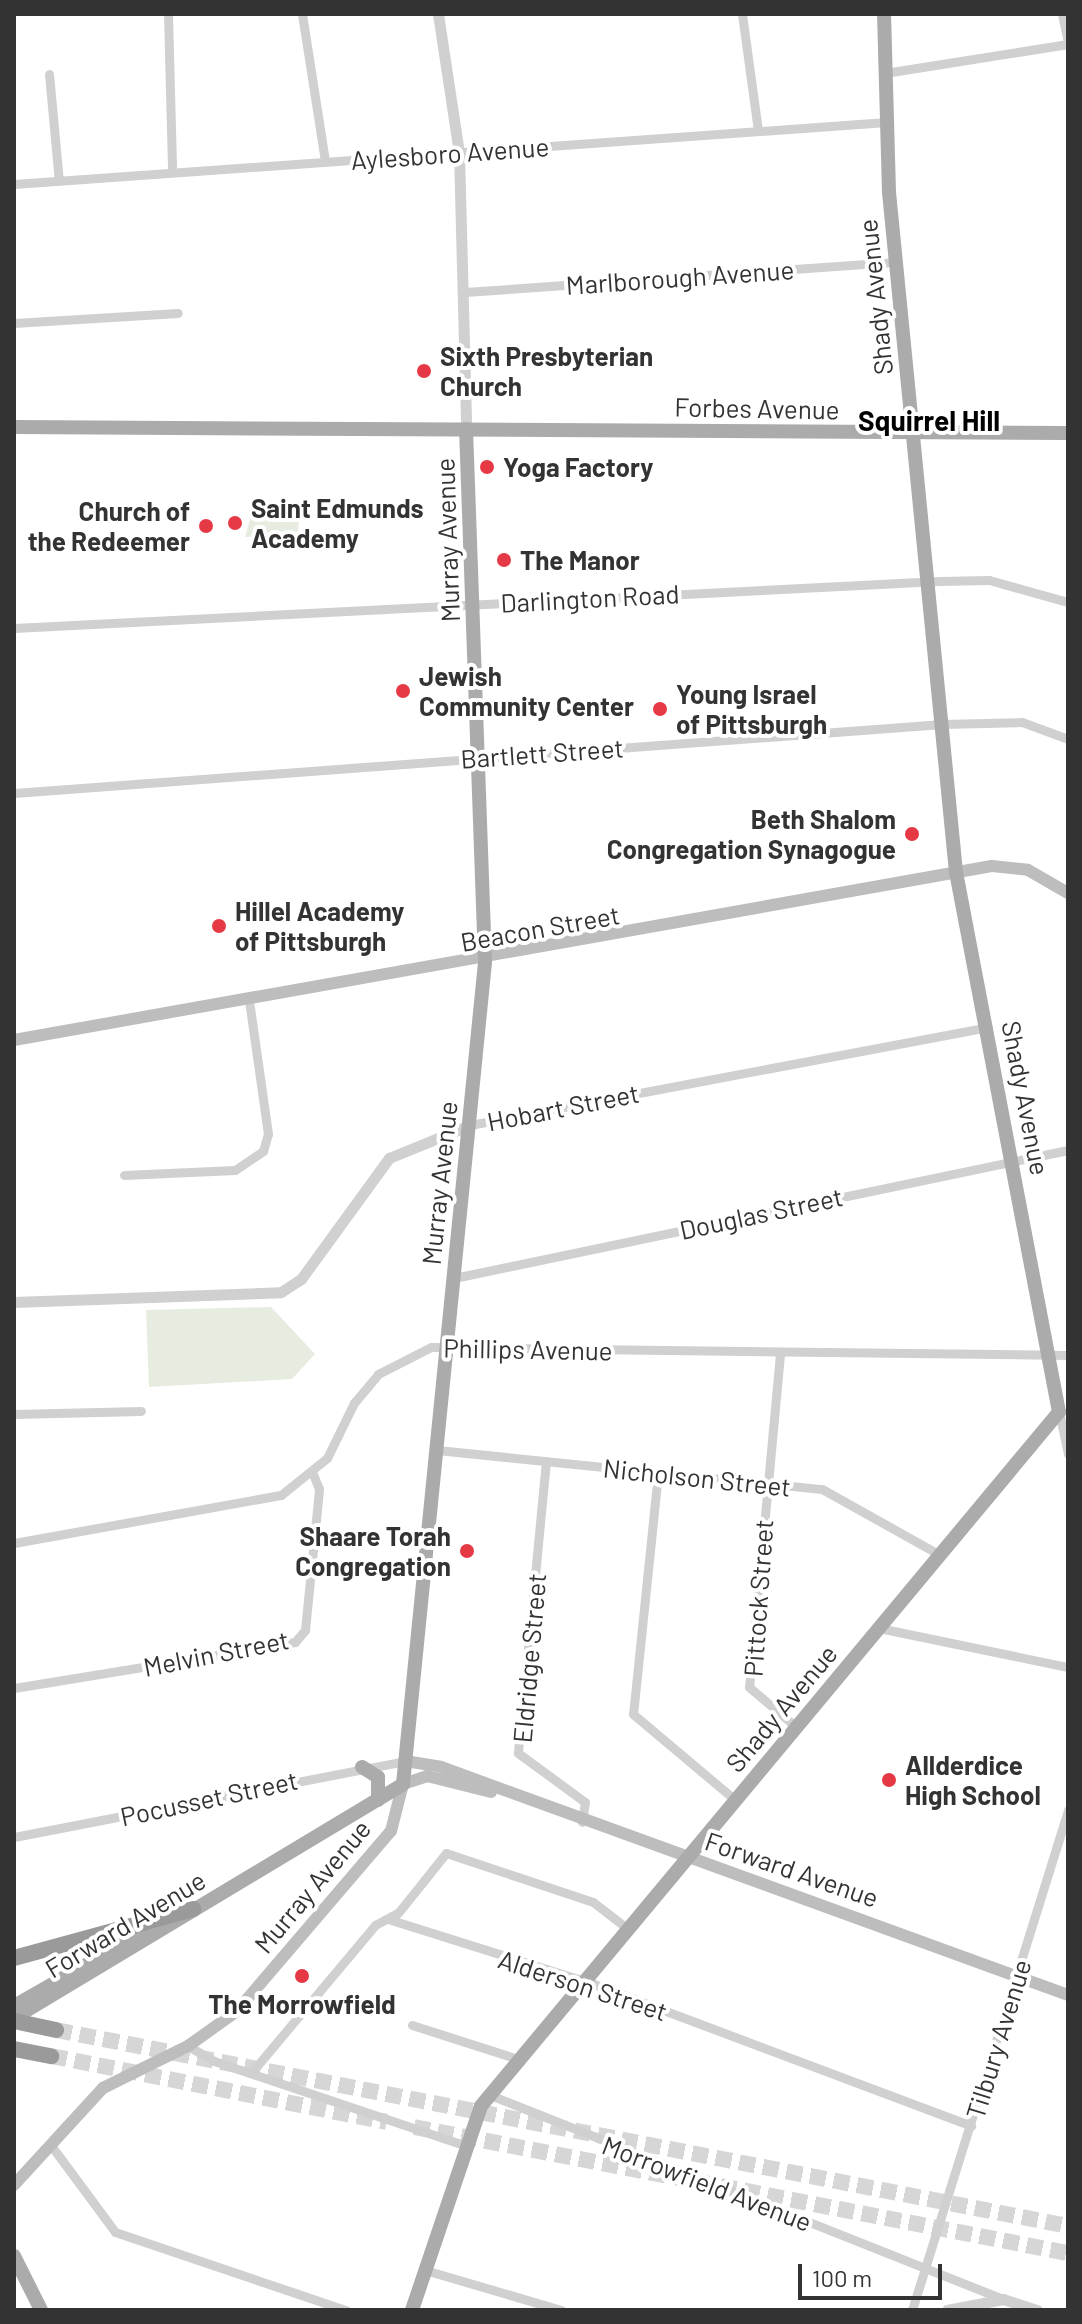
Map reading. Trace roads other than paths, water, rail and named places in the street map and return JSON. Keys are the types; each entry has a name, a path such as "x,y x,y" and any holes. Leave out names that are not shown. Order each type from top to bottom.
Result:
{"highway":[{"path":"14,1958 193,1909"},
{"path":"19,2021 56,2030"},
{"path":"14,2049 51,2056"}],"main road":[{"name":"Shady Avenue","path":"412,2310 466,2146 490,2095 1059,1412 956,872 896,262 884,14"},
{"name":"Forbes Avenue","path":"14,427 1068,433"},
{"name":"Murray Avenue","path":"14,2185 50,2144 115,2080 188,2046 237,2011 385,1839 412,1761 446,1346 485,962 466,429"},
{"name":"Beacon Street","path":"14,1040 485,962 956,872 1028,870 1068,893"},
{"name":"Forward Avenue","path":"412,1761 427,1776 499,1793"},
{"name":"Forward Avenue","path":"412,1761 1068,1995"},
{"path":"362,1767 378,1777 378,1800"},
{"name":"Forward Avenue","path":"19,2021 193,1909 403,1784 427,1776"},
{"path":"14,2006 193,1909"},
{"path":"14,2256 41,2310"}],"street":[{"path":"168,14 172,171"},
{"path":"302,14 325,161"},
{"name":"Murray Avenue","path":"438,14 459,153 465,292 466,429"},
{"path":"742,14 758,131"},
{"path":"885,73 1068,44 1062,14"},
{"path":"49,74 59,181"},
{"name":"Aylesboro Avenue","path":"14,184 887,122"},
{"name":"Marlborough Avenue","path":"465,292 896,262"},
{"path":"14,323 178,313"},
{"name":"Darlington Road","path":"14,628 989,580 1068,602"},
{"name":"Bartlett Street","path":"14,793 942,724 1022,722 1068,739"},
{"path":"124,1175 235,1170 263,1151 268,1134 249,1000"},
{"name":"Hobart Street","path":"14,1302 281,1292 301,1279 389,1158 470,1125 988,1027"},
{"name":"Douglas Street","path":"454,1278 1012,1158 1068,1150"},
{"name":"Phillips Avenue","path":"313,1474 378,1374 413,1351 446,1346 780,1354 1068,1355"},
{"name":"Pittock Street","path":"780,1354 749,1687 796,1727"},
{"path":"14,1414 141,1411"},
{"path":"1059,1412 1068,1454"},
{"name":"Nicholson Street","path":"437,1450 822,1489 940,1555"},
{"name":"Eldridge Street","path":"546,1461 518,1753 585,1802 582,1822"},
{"path":"658,1473 633,1714 735,1800"},
{"path":"14,1543 249,1505 313,1474"},
{"name":"Melvin Street","path":"14,1688 295,1642 308,1598 319,1489 313,1474"},
{"path":"879,1628 1068,1667"},
{"name":"Pocusset Street","path":"14,1837 362,1767 412,1761"},
{"name":"Tilbury Avenue","path":"912,2310 1068,1810"},
{"path":"251,2073 375,1925 388,1919 446,1853 593,1902 628,1929"},
{"name":"Alderson Street","path":"388,1919 583,1983 971,2126"},
{"path":"412,2025 521,2060"},
{"path":"188,2046 251,2073 466,2146"},
{"name":"Morrowfield Avenue","path":"490,2095 1003,2299"},
{"path":"50,2144 115,2232 346,2310"},
{"path":"425,2270 561,2310"},
{"path":"947,2310 1003,2299 1037,2310"}],"tunnel":[{"path":"56,2030 1068,2226"},
{"path":"51,2056 387,2122"},
{"path":"414,2127 1068,2253"}],"place":[{"name":"Sixth Presbyterian Church","path":"424,371"},
{"name":"Yoga Factory","path":"487,467"},
{"name":"Saint Edmunds Academy","path":"235,523"},
{"name":"Church of the Redeemer","path":"206,526"},
{"name":"The Manor","path":"504,560"},
{"name":"Jewish Community Center","path":"403,691"},
{"name":"Young Israel of Pittsburgh","path":"660,709"},
{"name":"Beth Shalom Congregation Synagogue","path":"912,834"},
{"name":"Hillel Academy of Pittsburgh","path":"219,926"},
{"name":"Shaare Torah Congregation","path":"467,1551"},
{"name":"Allderdice High School","path":"889,1780"},
{"name":"The Morrowfield","path":"302,1976"}],"district":[{"name":"Squirrel Hill","path":"929,420"}]}
